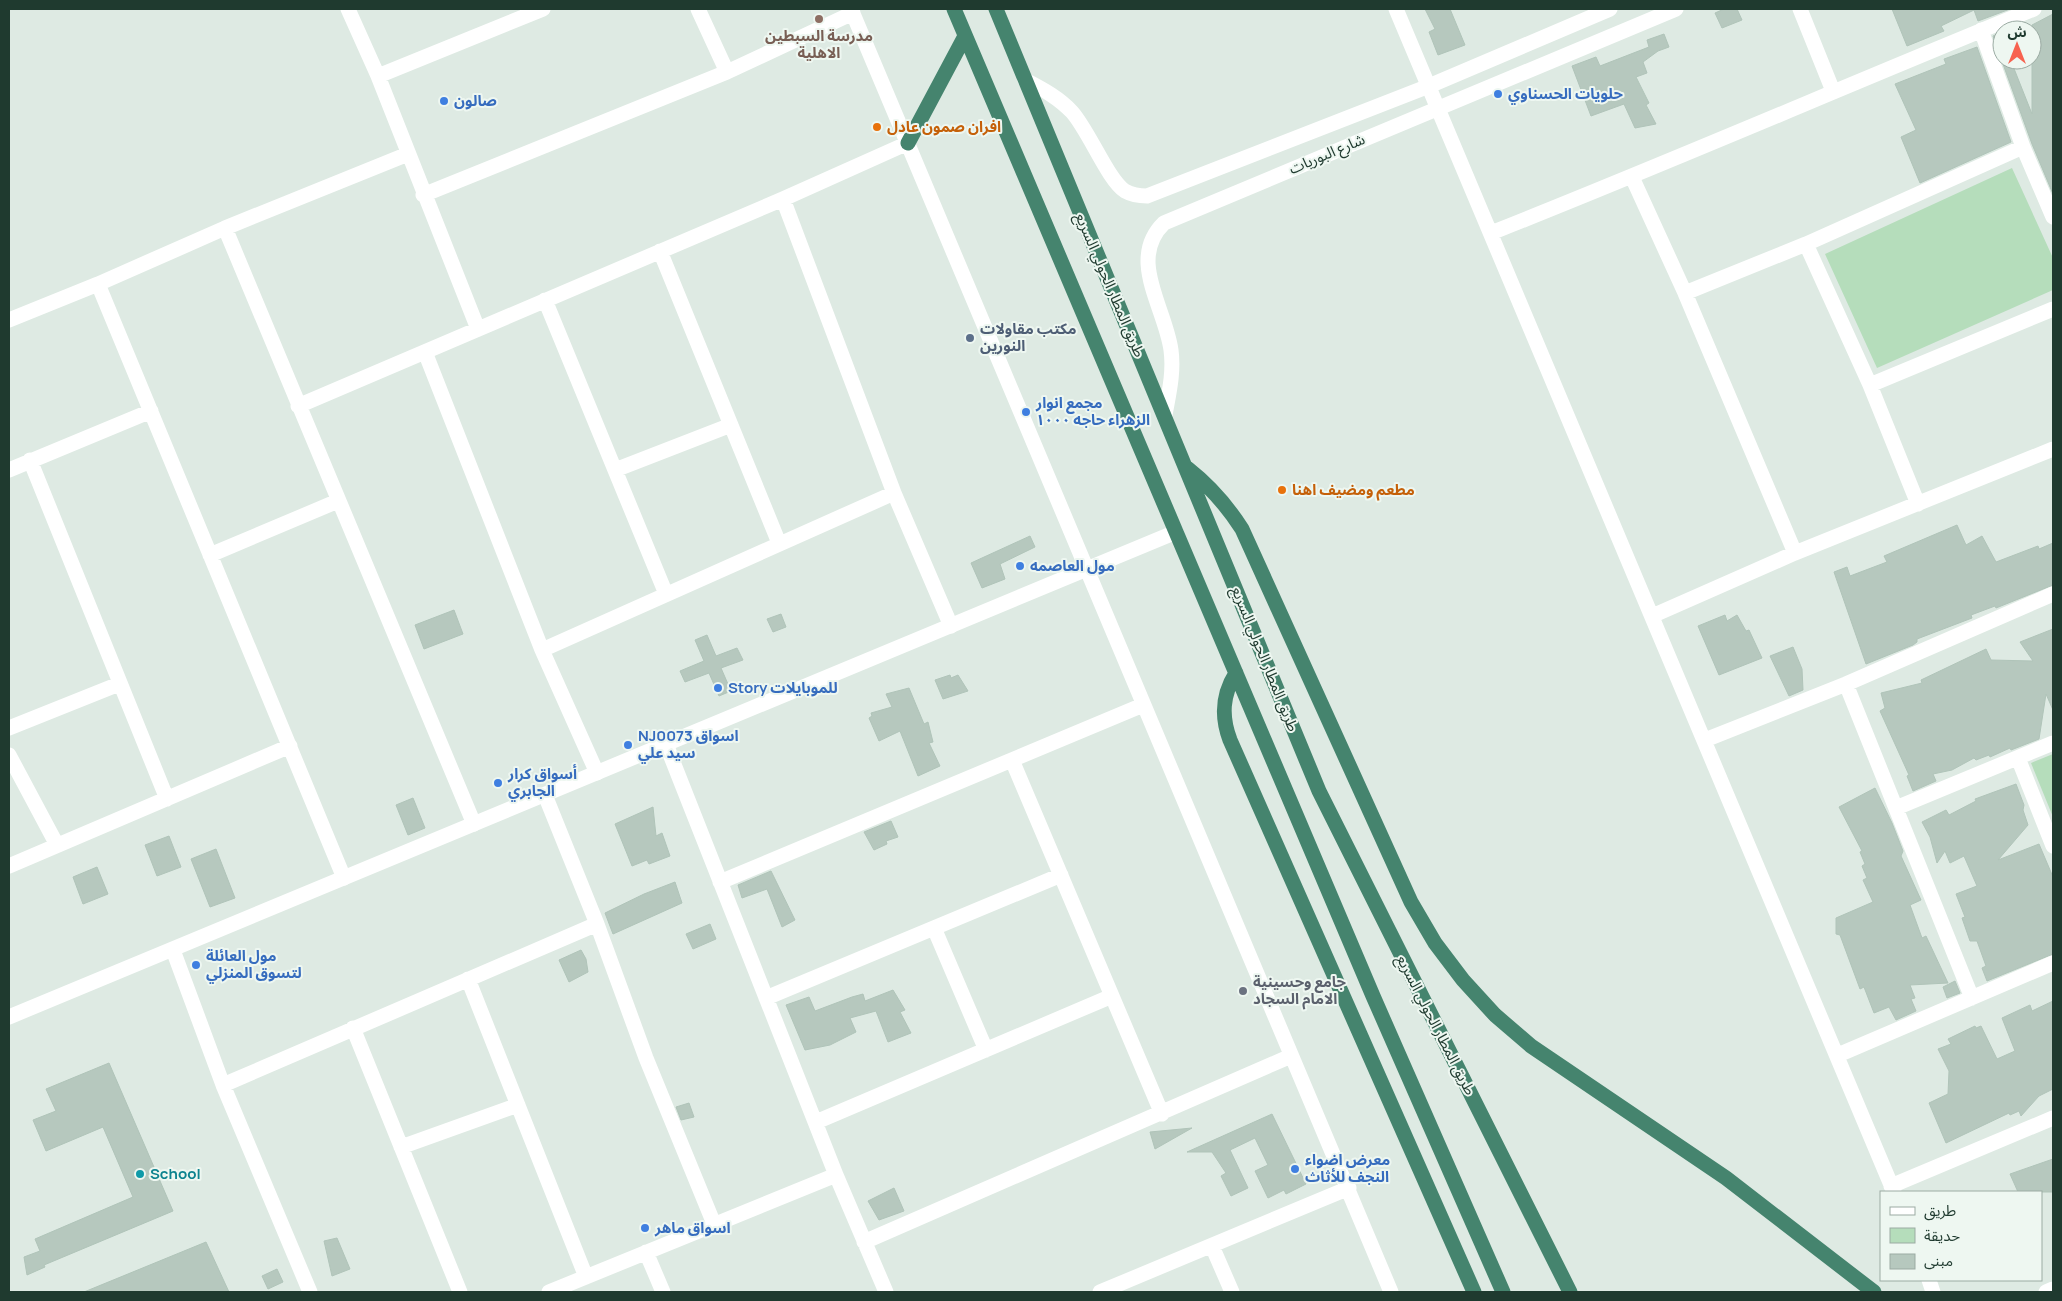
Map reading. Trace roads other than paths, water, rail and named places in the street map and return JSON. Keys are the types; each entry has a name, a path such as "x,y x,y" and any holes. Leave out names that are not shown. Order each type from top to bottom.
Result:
{"highway":[{"name":"طريق المطار الحولي السريع","path":"954,9 1373,996 1504,1292"},
{"name":"طريق المطار الحولي السريع","path":"996,9 1319,791 1570,1292"},
{"path":"908,143 965,36"},
{"path":"1187,468 1209,485 1227,505 1242,529 1411,902 1435,942 1470,987 1495,1015 1524,1040 1726,1178 1874,1292"},
{"path":"1236,673 1230,683 1224,706 1224,724 1230,740 1474,1292"}],"street":[{"path":"348,9 378,76 423,194 478,329"},
{"path":"378,76 543,9"},
{"path":"698,9 727,72"},
{"path":"1396,9 1893,1189 2053,1118"},
{"name":"شارع البوريات","path":"1024,80 1049,92 1071,112 1082,124 1119,185 1124,190 1139,196 1155,194 1429,86 1610,9"},
{"name":"شارع البوريات","path":"1164,415 1172,375 1171,349 1147,263 1148,246 1156,231 1174,218 1676,9"},
{"path":"1800,9 1833,91"},
{"path":"1491,233 1632,177 1833,91 2034,9"},
{"path":"423,194 727,72 852,11 1085,568 1349,1188 1391,1292"},
{"path":"1981,30 2023,147 2053,216"},
{"path":"298,406 783,199 908,143"},
{"path":"1685,293 1806,244 2023,147"},
{"path":"9,320 98,284 225,228 408,154"},
{"path":"1632,177 1685,293 1795,553"},
{"path":"783,199 894,493 951,626"},
{"path":"225,228 474,824"},
{"path":"1806,244 1870,385 1918,504"},
{"path":"660,251 779,543"},
{"path":"98,284 344,878"},
{"path":"545,300 666,594"},
{"path":"1870,385 2053,309"},
{"path":"425,352 542,650 597,773"},
{"path":"9,470 151,411"},
{"path":"615,470 730,425"},
{"path":"1652,616 1795,553 2053,449"},
{"path":"30,460 167,799"},
{"path":"542,650 894,493"},
{"path":"210,555 338,501"},
{"path":"9,1017 951,626 1085,568 1176,532"},
{"path":"1705,740 1846,684 2053,594"},
{"path":"9,728 119,684"},
{"path":"1846,684 1972,998"},
{"path":"720,882 1143,705"},
{"path":"1896,808 2053,743"},
{"path":"666,744 836,1175 886,1292"},
{"path":"9,866 290,746"},
{"path":"9,755 57,845"},
{"path":"2018,758 2053,846"},
{"path":"1012,760 1162,1114"},
{"path":"545,795 597,924 646,1058 714,1224"},
{"path":"766,998 1061,875"},
{"path":"223,1085 597,924"},
{"path":"934,928 986,1050"},
{"path":"172,950 223,1085 310,1292"},
{"path":"1838,1055 2053,963"},
{"path":"468,979 586,1277"},
{"path":"816,1122 1112,996"},
{"path":"353,1028 460,1292"},
{"path":"864,1242 1292,1056"},
{"path":"401,1147 518,1105"},
{"path":"549,1292 836,1175"},
{"path":"1100,1292 1349,1188"},
{"path":"1212,1246 1232,1292"},
{"path":"646,1252 663,1292"},
{"path":"2046,1292 2053,1289"}],"place":[{"name":"مدرسة السبطين الاهلية","path":"819,19"},
{"name":"حلويات الحسناوي","path":"1498,94"},
{"name":"صالون","path":"444,101"},
{"name":"افران صمون عادل","path":"877,127"},
{"name":"مكتب مقاولات النورين","path":"970,338"},
{"name":"مجمع انوار الزهراء حاجه ١٠٠٠","path":"1026,412"},
{"name":"مطعم ومضيف اهنا","path":"1282,490"},
{"name":"مول العاصمه","path":"1020,566"},
{"name":"Story للموبايلات","path":"718,688"},
{"name":"NJ0073 اسواق سيد علي","path":"628,745"},
{"name":"أسواق كرار الجابري","path":"498,783"},
{"name":"مول العائلة لتسوق المنزلي","path":"196,965"},
{"name":"جامع وحسينية الامام السجاد","path":"1243,991"},
{"name":"معرض اضواء النجف للأثاث","path":"1295,1169"},
{"name":"School","path":"140,1174"},
{"name":"اسواق ماهر","path":"645,1228"}]}
